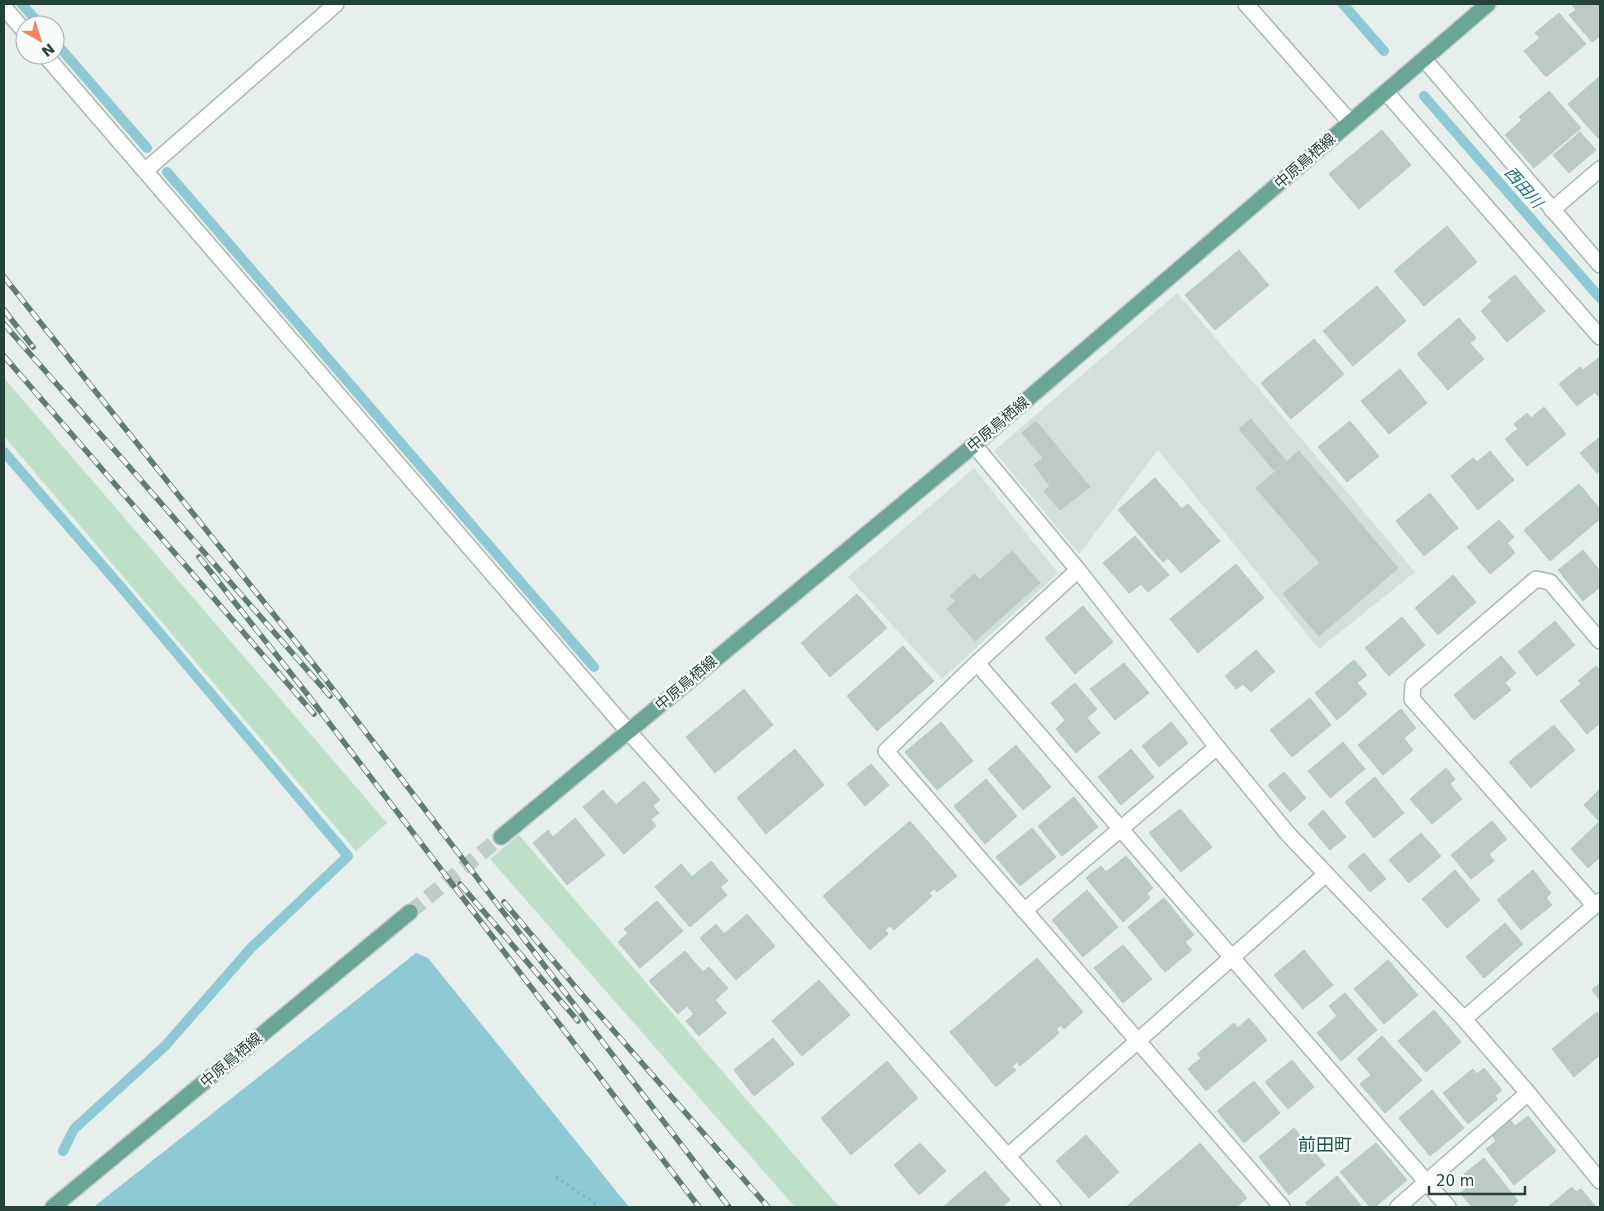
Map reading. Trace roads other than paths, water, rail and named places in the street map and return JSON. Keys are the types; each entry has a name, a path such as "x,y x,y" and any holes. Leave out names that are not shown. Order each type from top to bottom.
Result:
{"main road":[{"name":"中原鳥栖線","path":"501,837 974,445 1488,4"},
{"name":"中原鳥栖線","path":"53,1207 410,912"}],"street":[{"path":"146,170 336,4"},
{"path":"1246,4 1350,122"},
{"path":"4,7 15,20"},
{"path":"1424,59 1600,265"},
{"path":"54,65 628,731 1054,1207"},
{"path":"1386,92 1600,337"},
{"path":"1552,210 1600,169"},
{"path":"974,445 1078,570 1288,834 1464,1019 1600,1181"},
{"path":"1078,570 977,662 886,751 1282,1207"},
{"path":"1464,1019 1597,904 1412,699 1413,685 1536,580 1550,582 1600,641"},
{"path":"977,662 1448,1207"},
{"path":"1024,911 1217,747"},
{"path":"1008,1156 1326,874"},
{"path":"1398,1207 1528,1093"}],"water":[{"path":"416,953 428,958 629,1207 95,1207 96,1205"}],"waterway":[{"path":"22,4 31,15"},
{"name":"西田川","path":"1343,4 1384,51"},
{"path":"65,54 147,148"},
{"name":"西田川","path":"1424,96 1600,298"},
{"path":"167,172 594,667"},
{"path":"4,452 121,587 348,856 251,948 165,1046 74,1129 63,1151"}],"tunnel":[{"path":"410,912 501,837"}],"railway":[{"path":"4,277 319,671 729,1207"},
{"path":"4,310 33,347"},
{"path":"4,324 330,696"},
{"path":"4,356 314,714"},
{"path":"199,557 304,690 699,1207"},
{"path":"460,884 578,1021"},
{"path":"504,902 578,990 768,1207"}],"district":[{"name":"前田町","path":"1325,1145"}]}
